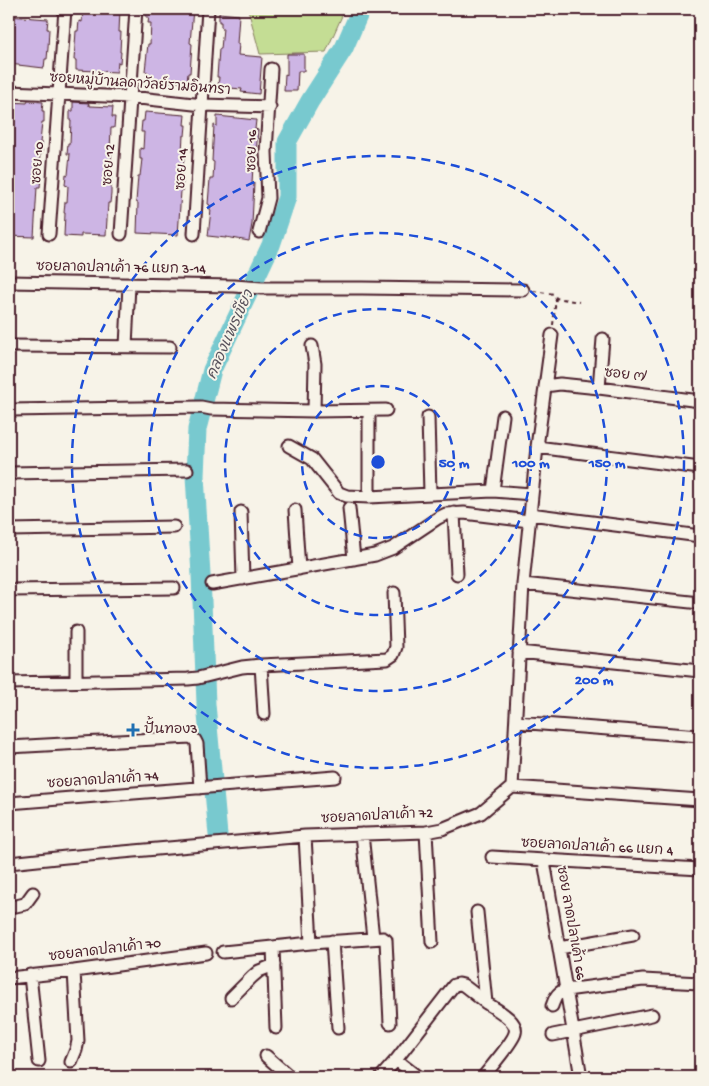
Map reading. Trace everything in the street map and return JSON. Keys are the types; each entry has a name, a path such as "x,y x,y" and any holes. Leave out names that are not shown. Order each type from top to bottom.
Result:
{"street":[{"name":"ซอย 10","path":"49,234 65,9"},
{"name":"ซอย 12","path":"121,234 136,9"},
{"name":"ซอย 14","path":"194,234 208,9"},
{"name":"ซอย 16","path":"259,232 268,198 266,152 271,70"},
{"name":"ซอยหมู่บ้านลดาวัลย์รามอินทรา","path":"9,92 130,97 203,105 270,107"},
{"name":"ซอยลาดปลาเค้า 76 แยก 3-14","path":"9,282 262,288 523,290"},
{"path":"126,346 129,285"},
{"path":"552,335 537,447 523,584 512,787 700,800"},
{"path":"599,388 603,339"},
{"path":"9,346 170,346"},
{"path":"312,346 315,364 314,412"},
{"name":"ซอย ๗","path":"545,386 560,384 700,400"},
{"path":"9,410 206,408 314,412 386,410"},
{"path":"493,491 503,416"},
{"path":"369,417 370,497"},
{"path":"428,418 430,494"},
{"path":"289,446 312,459 339,493 346,496 370,497 493,491 532,494"},
{"path":"537,447 700,468"},
{"path":"9,473 187,470"},
{"path":"349,508 354,559"},
{"path":"295,510 299,569"},
{"path":"241,512 243,579"},
{"path":"454,513 458,574"},
{"path":"212,584 375,555 393,548 438,518 454,513 530,518 700,536"},
{"path":"9,530 174,527"},
{"path":"523,584 700,603"},
{"path":"9,590 174,588"},
{"path":"9,682 198,678 242,667 261,665 386,659 393,655 396,647 394,593"},
{"path":"76,632 76,681"},
{"path":"519,652 700,671"},
{"path":"261,665 264,714"},
{"path":"516,722 700,736"},
{"path":"9,748 191,737 197,744 210,787"},
{"name":"ซอยลาดปลาเค้า 74","path":"9,803 335,776"},
{"name":"ซอยลาดปลาเค้า 72","path":"9,863 66,856 304,836 426,832 442,829 481,813 512,787"},
{"path":"426,832 432,942"},
{"path":"362,834 373,938"},
{"path":"304,836 312,943"},
{"name":"ซอยลาดปลาเค้า 66 แยก 4","path":"492,857 700,869"},
{"name":"ซอย ลาดปลาเค้า 66","path":"544,861 581,1077"},
{"path":"9,906 24,904 33,893"},
{"path":"477,912 486,1003"},
{"path":"559,948 633,935"},
{"path":"223,952 381,937 386,940 390,1023"},
{"path":"332,941 338,1028"},
{"path":"273,947 276,1028"},
{"name":"ซอยลาดปลาเค้า 70","path":"9,978 206,953"},
{"path":"231,998 259,971 274,965"},
{"path":"71,1062 78,1041 74,971"},
{"path":"30,975 39,1061"},
{"name":"ซอย ลาดปลาเค้า 66","path":"566,988 643,980 700,984"},
{"path":"380,1077 396,1060 454,986 463,985 506,1016 515,1028 515,1033 511,1040 483,1077"},
{"path":"552,1006 558,992 566,988"},
{"path":"553,1035 652,1015"},
{"path":"266,1056 286,1076"},
{"path":"396,1060 418,1077"}],"path":[{"path":"523,290 554,294 556,298 579,302"},
{"path":"552,335 556,298"}],"green space":[{"path":"248,9 345,9 326,52 260,54"}],"building":[{"path":"83,9 120,9 119,32 121,32 121,52 117,72 76,70 76,60 74,60 76,31 78,31 79,21 82,22"},
{"path":"147,9 175,11 175,9 193,9 190,73 188,73 187,83 147,81 148,72 145,71 148,44 150,44 151,23 148,23 149,17 146,17"},
{"path":"219,13 239,15 238,55 262,57 259,94 241,92 242,89 218,87 219,49 221,49 223,28 221,27 221,22 219,22"},
{"path":"9,16 48,19 48,48 44,68 9,64"},
{"path":"287,54 304,54 304,71 298,71 297,91 284,91 285,74 287,75"},
{"path":"28,101 43,102 42,111 44,111 40,143 42,143 42,154 40,154 38,176 41,176 40,187 37,187 34,237 9,236 9,102 27,103"},
{"path":"73,102 89,103 88,105 90,106 113,107 112,117 115,117 114,128 111,128 110,150 112,150 109,177 111,177 111,194 110,203 108,203 106,235 81,234 81,237 64,236 64,213 68,186 65,185 70,154 67,154 68,143 70,143 70,111 73,111"},
{"path":"145,112 185,115 184,125 186,125 182,151 185,151 181,180 183,180 178,235 137,233 138,203 136,202 138,176 140,176 142,159 140,159 140,148 143,149 144,132 141,132 142,121 144,121"},
{"path":"217,116 256,120 255,129 258,130 255,166 253,166 252,224 249,241 208,236 211,210 208,204 210,179 213,179 214,125 217,126"}],"waterway":[{"name":"คลองแพรเขียว","path":"218,835 206,704 195,476 197,429 212,370 271,245 287,197 287,142 310,101 344,48 361,9"}],"place":[{"name":"ปั้นทอง3","path":"133,730"}]}
